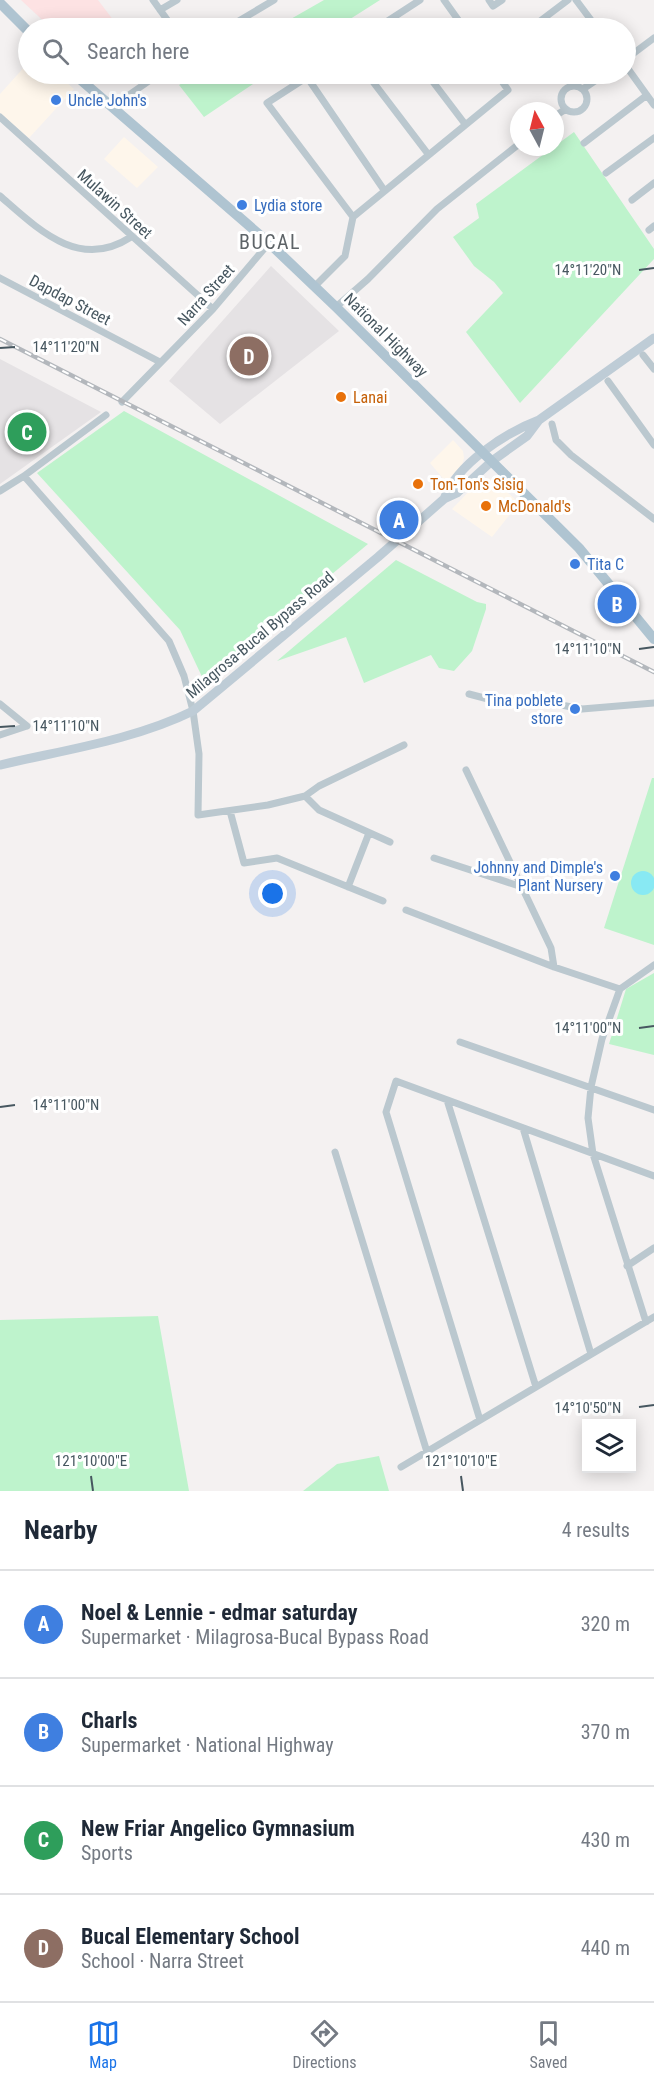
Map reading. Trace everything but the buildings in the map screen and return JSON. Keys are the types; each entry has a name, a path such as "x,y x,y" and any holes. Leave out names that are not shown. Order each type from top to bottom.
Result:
{"main road":[{"path":"0,3 18,21"},
{"name":"National Highway","path":"86,84 315,286 579,548 654,639"},
{"path":"539,420 654,338"},
{"name":"Milagrosa-Bucal Bypass Road","path":"444,499 449,486 482,452 519,427 539,420"},
{"name":"Milagrosa-Bucal Bypass Road","path":"0,765 114,738 167,722 193,711 369,565 444,499 457,493 492,461 527,436 539,420"}],"street":[{"path":"153,0 166,18"},
{"path":"160,10 177,0"},
{"path":"244,18 274,0"},
{"path":"393,18 420,0"},
{"path":"444,0 457,18"},
{"path":"489,0 493,6 502,0"},
{"path":"544,18 568,0"},
{"path":"576,0 589,18"},
{"path":"636,52 653,41"},
{"path":"636,80 654,105"},
{"path":"113,106 145,84"},
{"path":"296,84 267,103 353,217"},
{"path":"315,84 384,190"},
{"path":"375,84 428,154"},
{"path":"435,84 465,124"},
{"path":"315,286 345,256 353,217 508,90 504,84"},
{"path":"583,89 587,101 582,109 574,112 566,109 561,102 564,91 571,86 583,89 590,84"},
{"path":"584,143 647,95"},
{"name":"Mulawin Street","path":"0,117 213,309"},
{"path":"606,173 654,138"},
{"path":"336,307 368,279 437,209 510,151"},
{"path":"632,200 654,183"},
{"path":"0,196 43,232 59,242 78,248 117,247 132,237"},
{"name":"Narra Street","path":"122,402 213,309 269,243"},
{"name":"Dapdap Street","path":"0,278 160,362"},
{"path":"643,355 654,369"},
{"path":"608,381 654,445"},
{"path":"0,491 106,416"},
{"path":"552,424 556,440 571,455 654,519"},
{"path":"24,476 169,641 184,676 193,711 199,754 198,815 305,796 319,786 404,745"},
{"path":"469,694 488,699 551,703 582,709 654,703"},
{"path":"0,704 27,726 0,735"},
{"path":"466,770 551,948 554,967"},
{"path":"305,796 319,810 390,842"},
{"path":"230,811 243,863 277,858 383,901"},
{"path":"348,887 369,833"},
{"path":"434,858 522,887"},
{"path":"406,910 554,967 620,989"},
{"path":"646,1322 593,1154 588,1118 591,1087 602,1039 620,989 654,965"},
{"path":"460,1042 654,1110"},
{"path":"480,1420 386,1112 396,1081 654,1176"},
{"path":"447,1100 536,1387"},
{"path":"523,1128 591,1354"},
{"path":"334,1152 427,1452"},
{"path":"627,1266 654,1248"},
{"path":"401,1467 654,1317"}],"shaded area":[{"path":"21,0 98,0 112,18 40,18"},
{"path":"18,74 18,84 68,84 74,89 29,138 0,113 0,94"},
{"path":"124,137 158,167 137,188 104,159"},
{"path":"271,266 339,331 220,424 169,381"},
{"path":"0,359 101,412 0,484"},
{"path":"453,440 463,451 464,458 462,465 446,482 430,463"},
{"name":"McDonald's","path":"493,479 519,503 492,537 452,509 480,480"}],"green space":[{"path":"324,0 380,0 352,18 292,18"},
{"path":"181,84 253,84 204,117 179,85"},
{"path":"574,132 654,249 654,259 520,403 466,332 503,293 494,282 474,266 453,237 479,218 476,204 541,156 564,156 564,139"},
{"path":"124,411 368,544 204,681 180,630 37,473"},
{"path":"396,560 477,602 486,604 472,651 454,671 439,668 431,655 364,683 346,637 277,661"},
{"path":"652,778 654,778 654,945 604,928"},
{"path":"654,973 654,1055 609,1044 626,989"},
{"path":"158,1316 189,1491 0,1491 0,1320"},
{"path":"379,1456 389,1491 303,1491 337,1464"}],"water":[{"path":"643,871 652,874 655,883 652,892 643,895 634,892 631,883 634,874"}],"railway":[{"path":"0,339 654,672"}],"place":[{"name":"Uncle John's","path":"56,100"},
{"name":"Lydia store","path":"242,205"},
{"name":"Bucal Elementary School","path":"249,356"},
{"name":"Lanai","path":"341,397"},
{"name":"New Friar Angelico Gymnasium","path":"27,432"},
{"name":"Ton-Ton's Sisig","path":"418,484"},
{"name":"McDonald's","path":"486,506"},
{"name":"Noel & Lennie - edmar saturday","path":"399,520"},
{"name":"Tita C","path":"575,564"},
{"name":"Charls","path":"617,604"},
{"name":"Tina poblete store","path":"575,709"},
{"name":"Johnny and Dimple's Plant Nursery","path":"615,876"}],"district":[{"name":"BUCAL","path":"270,242"}]}
